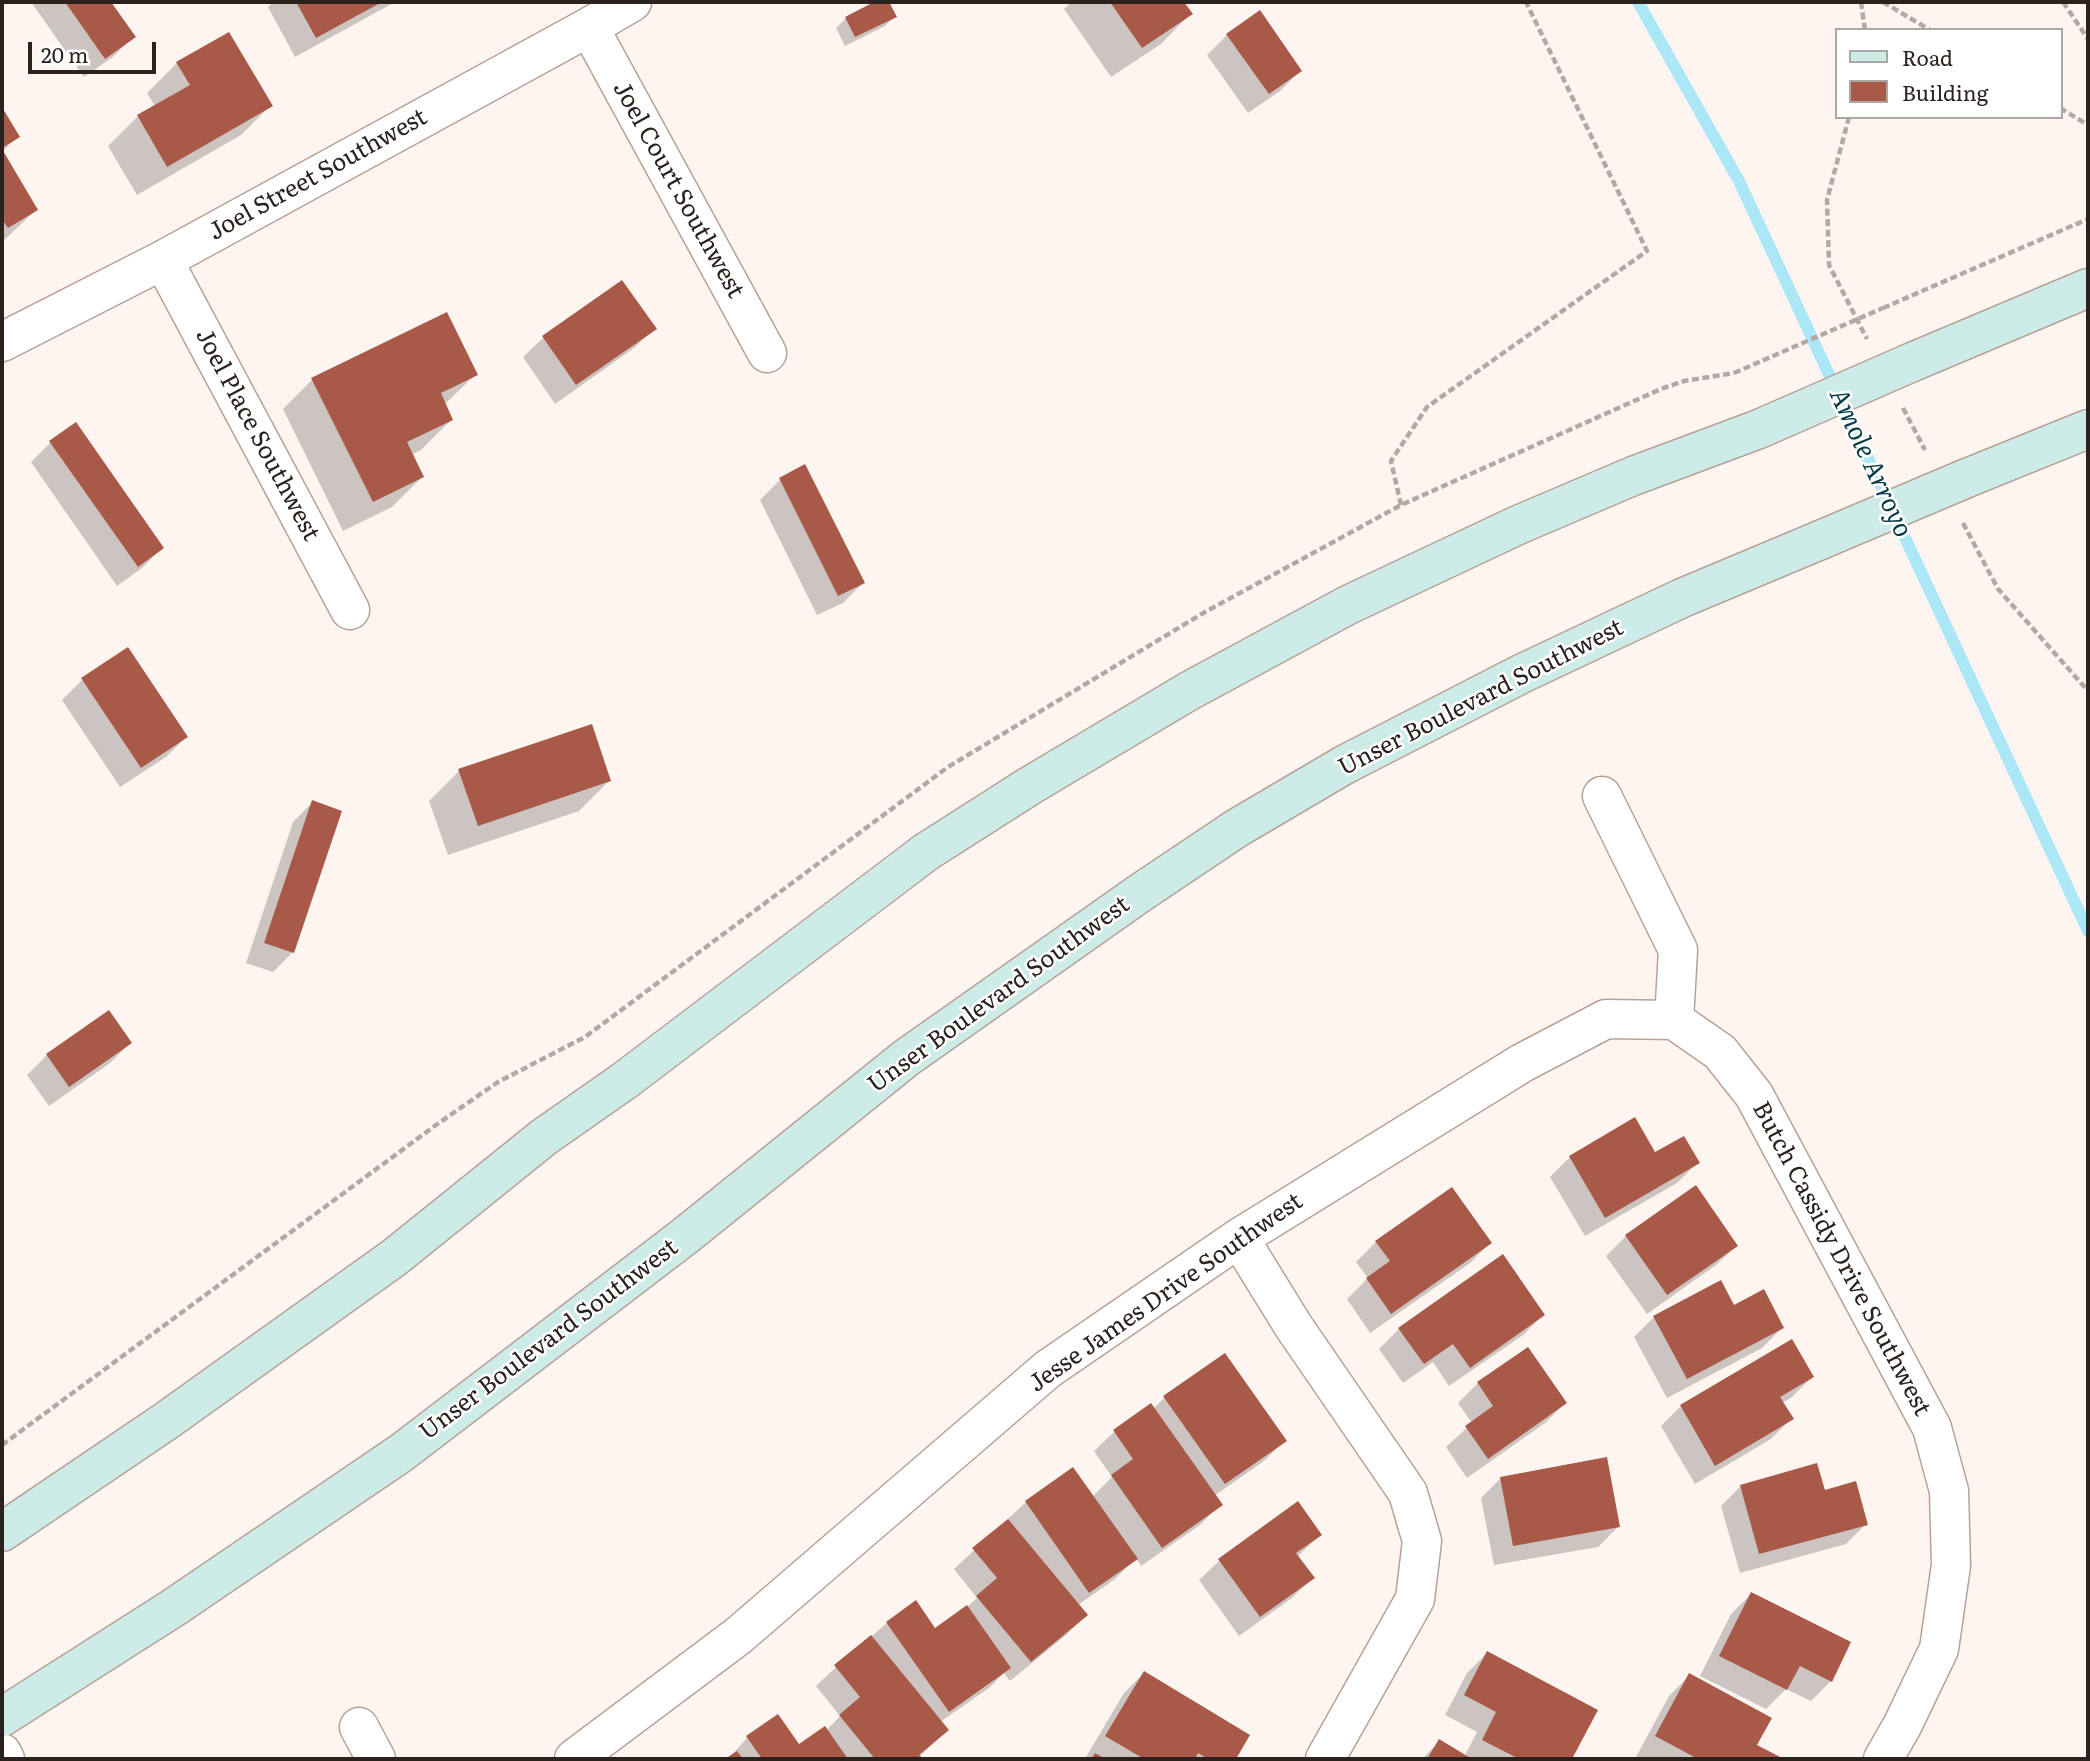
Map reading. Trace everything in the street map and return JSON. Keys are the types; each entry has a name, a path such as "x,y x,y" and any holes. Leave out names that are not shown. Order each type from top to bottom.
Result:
{"main road":[{"path":"2,1532 166,1421 395,1257 544,1137 624,1081 926,852 1189,691 1348,604 1518,524 1633,476 1759,429 1904,380 2088,288"},
{"name":"Unser Boulevard Southwest","path":"2,1717 173,1608 401,1453 685,1236 906,1058 1237,828 1343,765 1521,674 1682,598 2088,429"}],"street":[{"name":"Joel Street Southwest","path":"2,342 163,260 632,2"},
{"name":"Joel Court Southwest","path":"589,27 767,353"},
{"name":"Joel Place Southwest","path":"163,260 350,610"},
{"path":"1602,796 1678,950 1674,1020"},
{"name":"Jesse James Drive Southwest","path":"574,1759 738,1636 1048,1369 1239,1238 1522,1063 1606,1019 1674,1020"},
{"name":"Butch Cassidy Drive Southwest","path":"1674,1020 1720,1052 1754,1095 1932,1428 1948,1491 1951,1565 1939,1649 1883,1759"},
{"path":"1239,1238 1294,1327 1408,1493 1422,1541 1415,1599 1325,1759"},
{"path":"2,1754 5,1759"}],"path":[{"path":"1401,505 1391,461 1427,407 1647,251 1526,2"},
{"path":"1861,2 1865,28"},
{"path":"1883,2 1927,28"},
{"path":"2063,2 2088,39"},
{"path":"2062,109 2088,125"},
{"path":"1848,119 1827,200 1829,265 1872,349"},
{"path":"1734,373 2088,219"},
{"path":"1904,380 1929,457"},
{"path":"1960,517 1998,589 2088,691"}],"building":[{"path":"65,2 111,2 136,37 105,59"},
{"path":"296,2 382,2 316,38"},
{"path":"874,2 889,2 897,17 855,37 845,17"},
{"path":"1110,2 1184,2 1193,14 1142,48"},
{"path":"1260,10 1302,71 1269,94 1226,34"},
{"path":"229,32 273,106 167,167 137,115 190,85 176,62"},
{"path":"2,107 20,137 2,148"},
{"path":"2,149 38,210 8,228 2,219"},
{"path":"622,280 657,329 576,385 542,336"},
{"path":"447,312 478,375 441,393 453,420 407,442 424,477 373,502 311,378"},
{"path":"76,422 164,548 138,567 49,441"},
{"path":"805,464 865,583 838,596 779,478"},
{"path":"128,647 188,737 141,768 81,678"},
{"path":"592,724 611,781 478,826 458,769"},
{"path":"312,800 342,811 294,953 264,943"},
{"path":"109,1010 132,1043 69,1087 46,1054"},
{"path":"1635,1117 1655,1152 1684,1136 1700,1163 1605,1218 1569,1156"},
{"path":"1696,1185 1738,1246 1667,1295 1625,1235"},
{"path":"1452,1187 1492,1243 1391,1314 1366,1278 1390,1261 1375,1241"},
{"path":"1503,1254 1545,1315 1470,1368 1453,1344 1424,1364 1398,1328"},
{"path":"1721,1280 1734,1305 1764,1289 1784,1328 1687,1379 1653,1316"},
{"path":"1792,1339 1814,1377 1780,1397 1794,1419 1715,1466 1680,1405"},
{"path":"1528,1347 1567,1403 1488,1459 1465,1426 1493,1406 1477,1382"},
{"path":"1225,1353 1287,1441 1225,1484 1163,1396"},
{"path":"1151,1403 1223,1505 1162,1548 1111,1475 1133,1459 1113,1430"},
{"path":"1607,1457 1620,1527 1513,1546 1500,1477"},
{"path":"1817,1463 1825,1490 1856,1481 1868,1525 1759,1554 1740,1485"},
{"path":"1073,1467 1138,1559 1089,1593 1025,1501"},
{"path":"1298,1501 1322,1535 1296,1553 1315,1578 1260,1617 1218,1559"},
{"path":"1008,1519 1088,1615 1031,1662 976,1596 997,1578 972,1548"},
{"path":"1751,1592 1851,1642 1832,1682 1800,1666 1787,1690 1719,1656"},
{"path":"916,1600 935,1628 967,1605 1011,1668 949,1712 886,1622"},
{"path":"871,1635 949,1730 919,1755 924,1759 875,1759 839,1715 860,1697 834,1665"},
{"path":"1487,1651 1598,1710 1572,1759 1519,1759 1482,1740 1496,1712 1464,1695"},
{"path":"1144,1671 1250,1735 1236,1759 1208,1759 1198,1753 1195,1759 1144,1759 1105,1736"},
{"path":"1689,1673 1772,1718 1757,1745 1784,1759 1698,1759 1655,1736"},
{"path":"778,1714 799,1744 825,1726 848,1759 762,1759 746,1736"},
{"path":"1439,1739 1472,1759 1427,1759"},
{"path":"737,1751 743,1759 725,1759"},
{"path":"1095,1753 1106,1759 1091,1759"}],"waterway":[{"name":"Amole Arroyo","path":"1638,2 1739,181 2088,931"}]}
